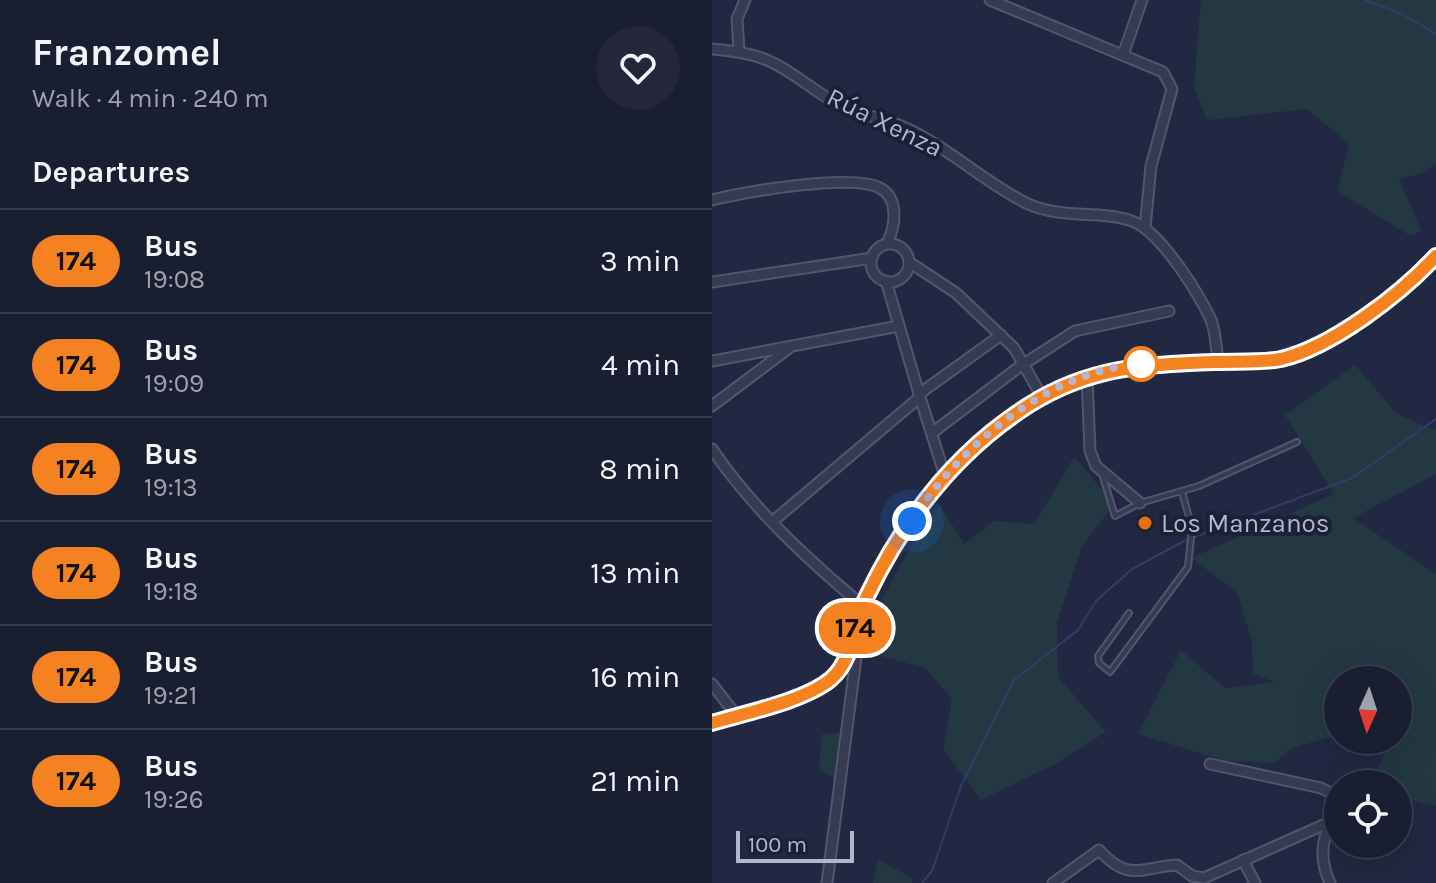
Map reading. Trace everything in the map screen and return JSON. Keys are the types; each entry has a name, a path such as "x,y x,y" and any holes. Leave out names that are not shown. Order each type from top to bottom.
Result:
{"street":[{"path":"739,51 737,19 745,0"},
{"path":"990,0 1163,72 1172,89 1151,166 1145,228 1165,248 1212,322 1218,362"},
{"path":"1123,55 1142,0"},
{"name":"Rúa Xenza","path":"712,49 754,52 787,69 833,102 899,125 944,149 1024,202 1049,213 1076,217 1127,217 1145,228"},
{"path":"712,200 802,186 872,185 883,190 892,201 891,245"},
{"path":"872,263 876,251 891,245 906,253 908,267"},
{"path":"712,723 824,684 840,669 863,606 944,473 1006,420 1042,397 1087,377 1134,364 1279,359 1308,349 1386,303 1436,256"},
{"path":"712,282 783,269 872,263 891,281 899,326 944,473"},
{"path":"908,267 921,271 956,293 1001,335 1024,363 1042,397"},
{"path":"891,281 908,267"},
{"path":"932,433 1024,363 1075,331 1169,311"},
{"path":"712,361 899,326"},
{"path":"772,522 937,381 1001,335"},
{"path":"712,406 793,345"},
{"path":"759,350 765,359 764,366"},
{"path":"1087,377 1090,451 1103,474 1140,503"},
{"path":"916,379 937,381"},
{"path":"712,449 772,522 814,565 863,606"},
{"path":"827,883 856,658 850,646"},
{"path":"712,684 736,715"},
{"path":"1210,764 1324,790"},
{"path":"1053,883 1099,850 1126,871 1142,872 1177,865 1192,876 1204,878 1324,825"},
{"path":"1324,835 1322,866 1330,883"},
{"path":"1243,860 1255,883"}],"lane":[{"path":"1103,474 1115,516 1140,503 1182,492 1297,442"},
{"path":"1129,613 1098,656 1099,663 1110,672 1185,574 1192,532 1182,492"}],"shaded area":[{"path":"1201,0 1436,0 1436,164 1421,174 1399,178 1421,231 1411,236 1337,191 1349,144 1307,109 1207,120 1194,87"},
{"path":"1355,365 1396,413 1433,430 1436,427 1436,474 1353,518 1436,574 1436,805 1412,801 1412,770 1377,770 1384,754 1412,754 1412,666 1324,666 1324,739 1292,748 1274,763 1225,761 1138,734 1181,650 1225,688 1275,682 1253,674 1252,642 1237,592 1191,558 1334,494 1285,415"},
{"path":"1074,457 1114,504 1082,546 1057,623 1058,677 1106,732 1059,762 981,800 943,749 952,699 925,668 869,653 867,626 904,559 940,505 964,544 994,521 1034,524"},
{"path":"840,733 837,780 819,770 822,734"},
{"path":"878,859 912,878 912,883 873,883"}],"waterway":[{"path":"1365,0 1402,14 1436,34"},
{"path":"1194,537 1352,478 1436,419"},
{"path":"922,883 932,871 961,786 1014,680 1078,630 1096,601 1132,569 1188,539"}],"bus line":[{"name":"174","path":"712,723 808,691 833,677 846,658 865,599 944,473 962,455 1029,405 1087,377 1134,364 1264,361 1295,355 1386,303 1436,256"}],"place":[{"name":"Los Manzanos","path":"1145,523"}],"route":[{"path":"912,521 944,473 1006,420 1042,397 1087,377 1141,364"}]}
